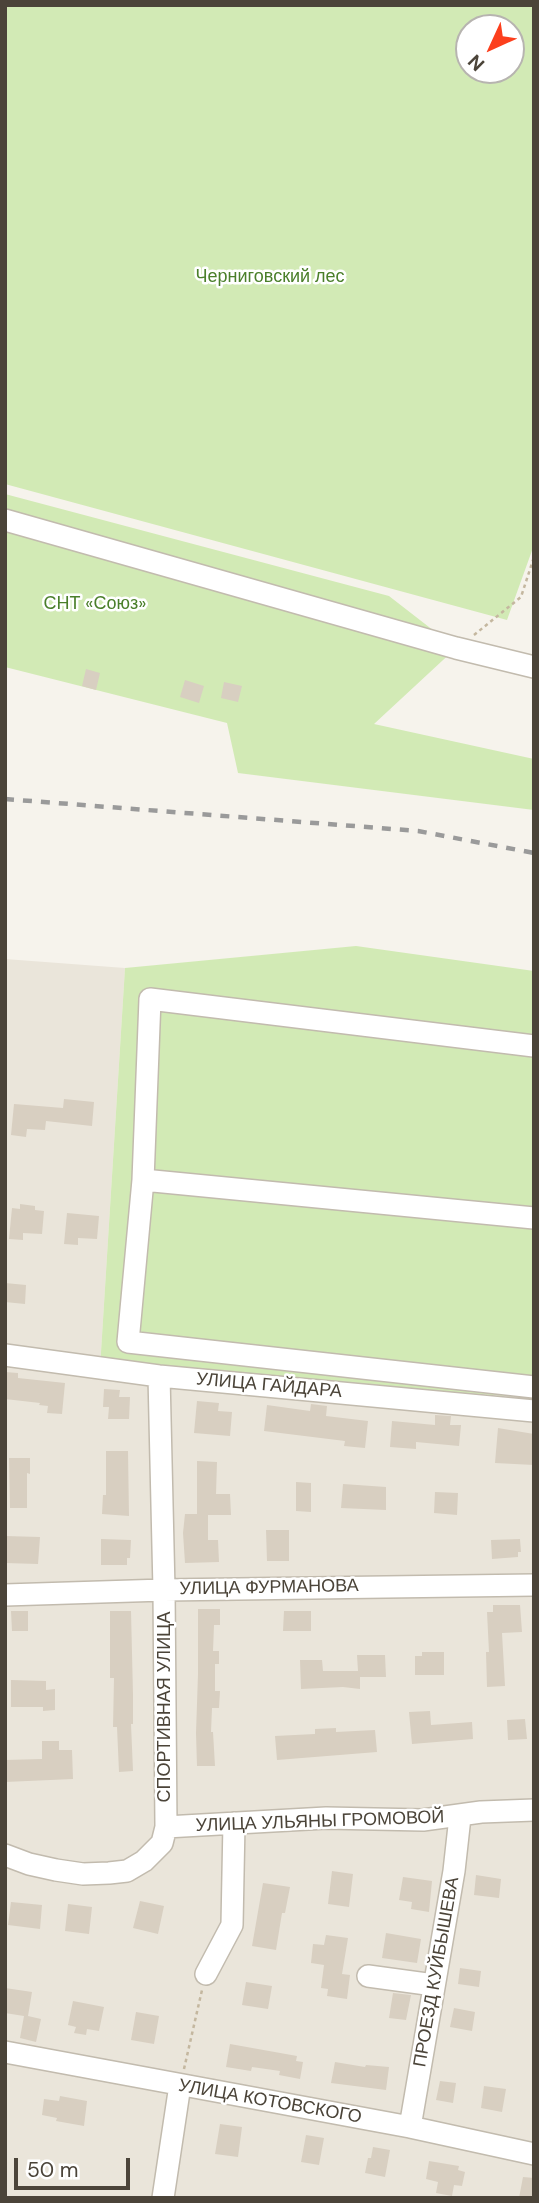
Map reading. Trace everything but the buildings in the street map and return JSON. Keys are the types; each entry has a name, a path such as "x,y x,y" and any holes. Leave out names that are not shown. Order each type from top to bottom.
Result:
{"street":[{"path":"5,520 456,648 534,667"},
{"path":"534,1046 149,999 143,1180 128,1342 534,1387"},
{"path":"143,1180 534,1218"},
{"name":"УЛИЦА ГАЙДАРА","path":"5,1355 100,1363 159,1376 534,1411"},
{"name":"СПОРТИВНАЯ УЛИЦА","path":"159,1376 166,1827"},
{"name":"УЛИЦА ФУРМАНОВА","path":"5,1595 534,1585"},
{"name":"УЛИЦА УЛЬЯНЫ ГРОМОВОЙ","path":"166,1827 326,1818 423,1820 481,1812 534,1810"},
{"name":"ПРОЕЗД КУЙБЫШЕВА","path":"411,2127 454,1871 460,1816"},
{"path":"205,1974 232,1925 234,1823"},
{"path":"5,1856 29,1864 83,1874 127,1871 144,1861 162,1843 166,1827"},
{"path":"368,1976 434,1985"},
{"name":"УЛИЦА КОТОВСКОГО","path":"5,2053 411,2127 534,2154"},
{"path":"163,2198 180,2085"}],"path":[{"path":"456,648 521,597 534,557"},
{"path":"180,2085 205,1974"}],"shaded area":[{"path":"5,959 125,968 100,1368 534,1398 534,2198 5,2198"}],"green space":[{"name":"Черниговский лес","path":"5,5 534,5 534,545 507,620 5,484"},
{"name":"СНТ «Союз»","path":"5,494 389,596 456,648 374,724 534,759 534,810 238,773 227,723 5,667"},
{"path":"356,946 534,971 534,1398 100,1368 125,968"}],"railway":[{"path":"5,799 418,831 534,853"}]}
